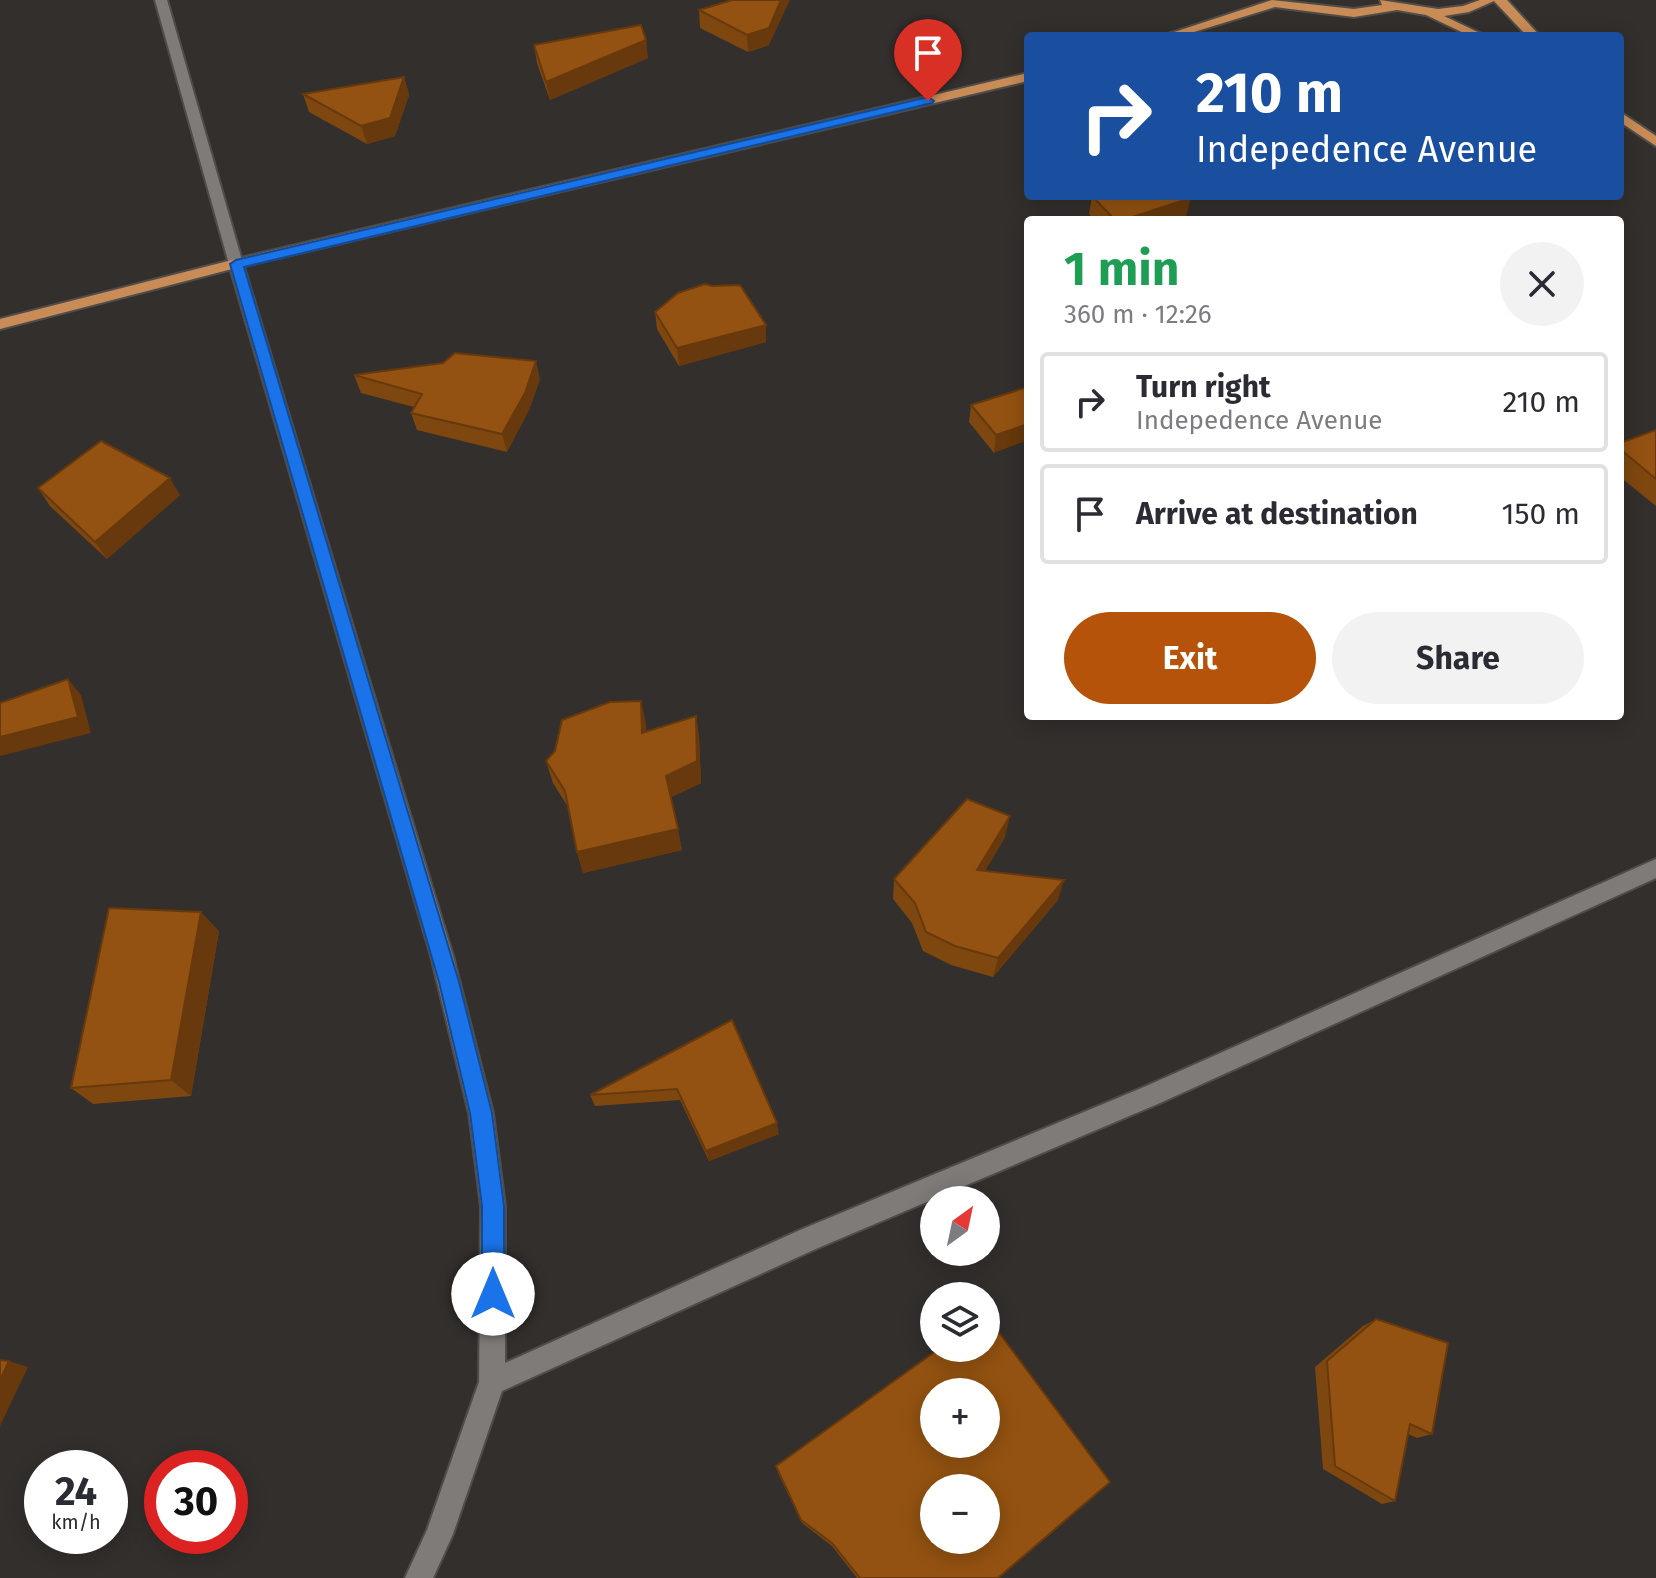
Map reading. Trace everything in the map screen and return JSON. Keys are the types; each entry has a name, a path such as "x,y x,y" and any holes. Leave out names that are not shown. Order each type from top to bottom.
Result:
{"main road":[{"path":"1381,0 1424,11 1454,11 1480,6 1489,0"},
{"path":"1500,0 1530,32"},
{"path":"1181,32 1281,2 1354,13 1397,6"},
{"path":"1424,11 1471,32"},
{"path":"0,324 236,264 1024,78"},
{"path":"1624,119 1656,142"}],"street":[{"path":"161,0 236,264 442,956 481,1113 493,1206 492,1382 439,1534 419,1578"},
{"path":"492,1382 809,1239 1152,1095 1656,868"}],"building":[{"path":"732,0 781,0 769,28 747,35 699,10"},
{"path":"641,25 646,40 546,82 534,45"},
{"path":"404,77 390,118 361,126 303,94"},
{"path":"1096,200 1185,200 1135,216 1111,216"},
{"path":"705,284 740,285 766,325 677,348 655,312 678,293"},
{"path":"455,353 536,361 525,393 502,434 411,413 422,394 354,375 443,363"},
{"path":"1024,388 1024,425 996,435 971,405"},
{"path":"1656,430 1656,479 1624,452 1624,442"},
{"path":"101,441 170,478 95,542 38,488"},
{"path":"68,679 78,717 0,737 0,703"},
{"path":"641,701 642,733 696,716 697,761 666,776 678,829 577,852 565,791 546,761 555,751 562,720 610,702"},
{"path":"967,799 1010,816 977,870 1064,880 998,958 955,946 926,932 915,903 894,879"},
{"path":"109,908 201,912 171,1080 71,1088"},
{"path":"732,1020 777,1123 706,1151 677,1089 590,1095"},
{"path":"1376,1319 1448,1343 1432,1434 1410,1424 1395,1501 1335,1466 1327,1361"},
{"path":"1000,1334 1110,1482 998,1578 860,1578 832,1543 801,1520 776,1466 921,1362 1000,1362"},
{"path":"0,1360 9,1361 0,1380"}],"route":[{"path":"493,1294 493,1206 481,1113 449,982 236,264 928,101"}]}
